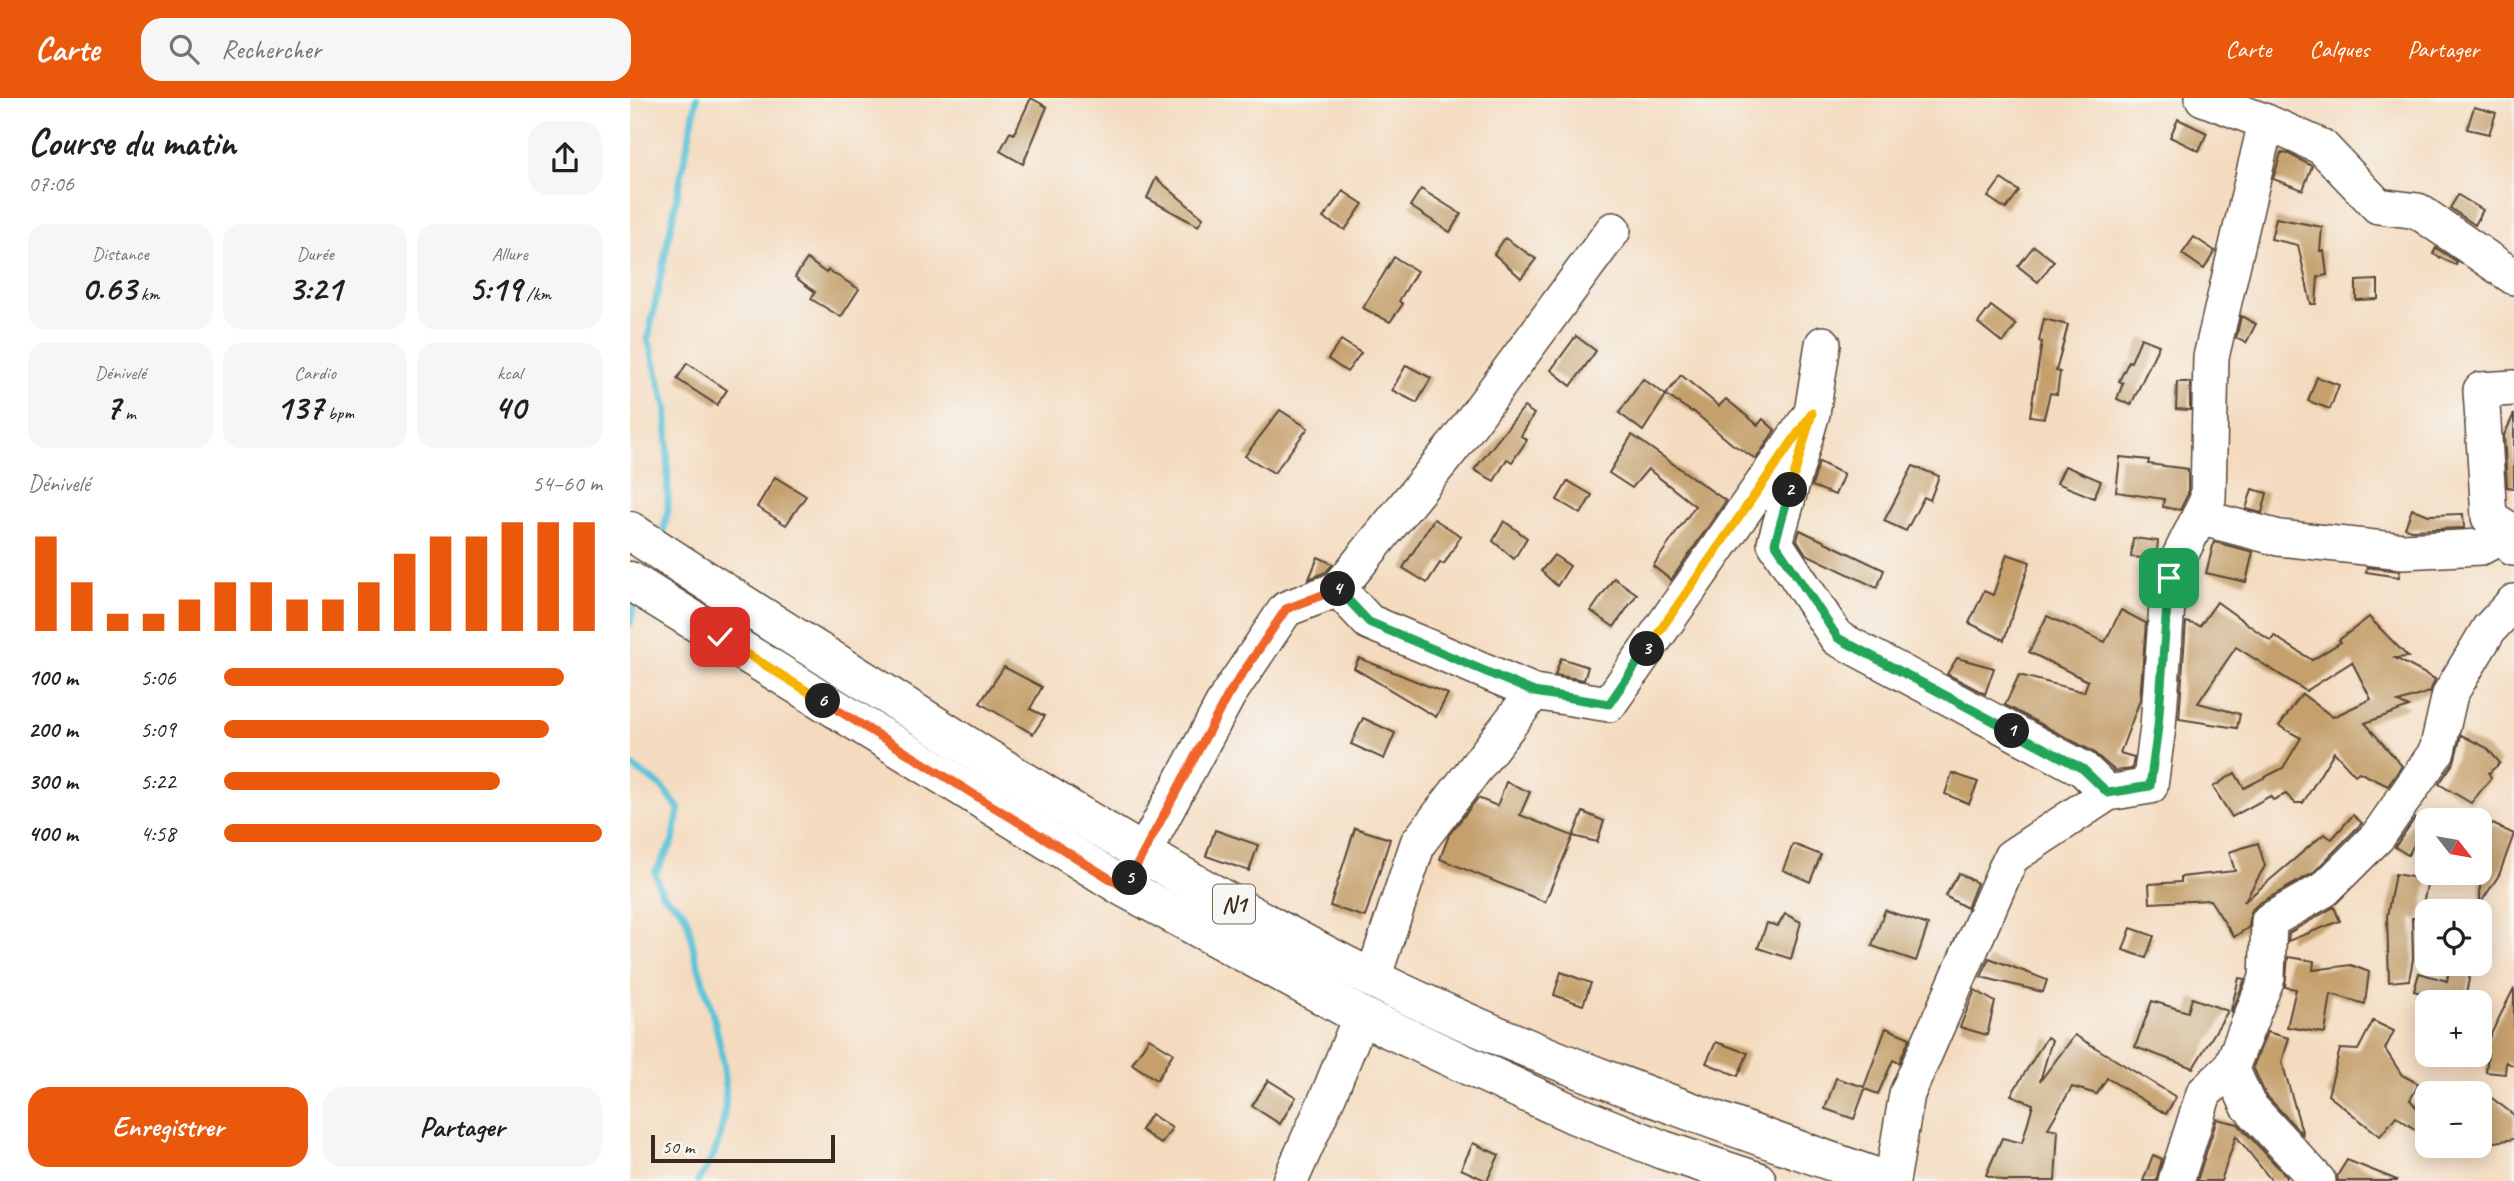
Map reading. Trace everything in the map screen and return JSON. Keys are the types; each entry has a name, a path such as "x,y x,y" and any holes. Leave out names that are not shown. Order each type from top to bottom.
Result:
{"main road":[{"name":"N1","path":"630,531 1026,784 1141,853 1373,978 1560,1062 1697,1115 1887,1181"},
{"name":"N1","path":"630,581 1125,888 1361,1016 1573,1114 1663,1150 1757,1181"}],"street":[{"path":"2203,98 2322,147 2378,206 2418,211 2514,277"},
{"path":"1892,1181 1907,1094 2011,857 2108,793 2150,786 2158,727 2169,578 2208,499 2211,357 2266,122"},
{"path":"1125,888 1141,853 1228,695 1286,609 1338,589 1453,447 1613,230"},
{"path":"1823,344 1812,413 1775,543 1838,638 2083,769 2108,793"},
{"path":"2513,537 2489,517 2481,390 2514,388"},
{"path":"1338,589 1369,622 1534,692 1609,704 1812,413"},
{"path":"2199,517 2279,538 2403,551 2481,547 2513,537"},
{"path":"2176,1181 2204,1093 2231,1068 2267,978 2269,920 2325,889 2378,836 2437,751 2450,694 2489,629 2514,602"},
{"path":"1373,978 1418,844 1534,692"},
{"path":"1290,1181 1361,1016"},
{"path":"2231,1068 2248,1105 2318,1181"}],"building":[{"path":"1031,98 1047,107 1023,164 1000,151 1010,132 1014,134"},
{"path":"2474,107 2496,113 2489,134 2467,129"},
{"path":"2178,119 2207,133 2199,151 2170,137"},
{"path":"2281,153 2289,154 2312,166 2303,190 2273,179"},
{"path":"1156,178 1203,218 1198,226 1147,198"},
{"path":"2001,179 2019,191 2006,209 1988,197"},
{"path":"1421,189 1461,214 1450,232 1410,206"},
{"path":"1343,191 1363,204 1345,230 1323,218"},
{"path":"2458,195 2483,210 2475,225 2450,208"},
{"path":"2276,218 2322,227 2320,251 2324,251 2327,275 2318,277 2316,304 2311,304 2298,245 2271,239"},
{"path":"2194,237 2215,251 2204,269 2182,254"},
{"path":"1505,238 1536,259 1521,278 1494,254"},
{"path":"2034,246 2054,261 2038,282 2018,266"},
{"path":"2436,248 2457,262 2456,265 2433,254"},
{"path":"1394,257 1417,271 1399,301 1403,304 1390,322 1363,308"},
{"path":"807,259 826,273 828,270 859,289 841,317 811,299 815,292 795,277"},
{"path":"2378,280 2378,299 2356,300 2356,281"},
{"path":"1991,306 2016,325 2003,343 1978,323"},
{"path":"2241,316 2256,324 2246,343 2236,338"},
{"path":"2044,319 2068,325 2056,371 2060,372 2057,394 2050,393 2044,418 2030,416"},
{"path":"1576,336 1596,351 1571,386 1551,370"},
{"path":"2141,338 2159,345 2131,405 2117,399 2123,383 2119,381"},
{"path":"1341,340 1361,353 1347,372 1328,359"},
{"path":"687,363 727,390 717,405 677,379"},
{"path":"1406,365 1431,378 1417,403 1392,390"},
{"path":"1681,375 1719,406 1726,399 1758,425 1763,419 1775,430 1756,459 1732,444 1693,411 1666,395"},
{"path":"2317,377 2339,385 2330,409 2308,401"},
{"path":"1643,379 1666,395 1643,431 1619,413"},
{"path":"2177,382 2190,382 2190,410 2176,409"},
{"path":"1524,407 1534,414 1521,436 1527,440 1512,462 1507,459 1494,481 1474,470"},
{"path":"1280,410 1308,428 1274,473 1245,456"},
{"path":"2514,414 2514,488 2507,487 2504,435"},
{"path":"1632,435 1726,501 1671,580 1653,566 1695,506 1648,469 1632,488 1609,473"},
{"path":"2120,457 2188,469 2188,494 2180,510 2163,507 2164,499 2116,492"},
{"path":"1819,462 1844,474 1835,495 1812,486"},
{"path":"1913,466 1939,476 1930,500 1924,497 1906,531 1884,521"},
{"path":"2065,466 2101,481 2094,498 2057,483"},
{"path":"775,477 806,496 786,525 757,507"},
{"path":"1568,481 1592,495 1581,514 1557,500"},
{"path":"2252,489 2267,493 2262,513 2246,509"},
{"path":"2412,509 2429,515 2463,514 2464,528 2405,528"},
{"path":"1434,519 1461,536 1444,564 1440,563 1427,583 1403,568"},
{"path":"1504,521 1527,538 1514,559 1493,541"},
{"path":"1800,530 1884,570 1877,588 1806,554 1797,540"},
{"path":"2133,538 2158,541 2156,559 2131,557"},
{"path":"2214,542 2253,552 2246,582 2206,573"},
{"path":"2007,554 2030,562 2004,640 1969,623 1984,591 1993,595"},
{"path":"1554,555 1570,566 1557,586 1541,571"},
{"path":"1318,557 1333,564 1326,572 1309,579"},
{"path":"2367,567 2400,571 2399,577 2366,572"},
{"path":"1614,578 1637,594 1614,627 1591,611"},
{"path":"2217,602 2271,641 2274,636 2312,660 2341,642 2339,640 2369,617 2408,657 2395,658 2435,679 2430,692 2398,702 2409,707 2365,723 2402,766 2388,786 2359,772 2355,775 2334,752 2303,803 2295,803 2286,794 2273,800 2270,796 2232,817 2213,787 2235,773 2244,788 2283,768 2301,738 2279,726 2302,694 2333,717 2371,699 2352,662 2306,691 2236,647 2198,703 2240,714 2237,728 2179,719 2186,622 2200,626"},
{"path":"2121,610 2146,623 2140,700 2120,753 2134,757 2132,769 2115,771 2092,751 2005,705 2019,675 2084,692 2088,681 2029,652 2047,616 2105,642"},
{"path":"1359,658 1448,694 1436,717 1354,668"},
{"path":"1561,658 1588,667 1584,680 1555,675"},
{"path":"1957,658 1994,668 1985,694 1947,674"},
{"path":"1004,667 1042,687 1030,709 1045,716 1033,734 980,703"},
{"path":"1363,718 1395,733 1384,759 1351,744"},
{"path":"2461,735 2487,748 2500,763 2489,773 2491,778 2471,803 2439,784 2454,762"},
{"path":"1952,773 1978,782 1969,804 1945,794"},
{"path":"1506,782 1530,792 1520,815 1573,836 1545,902 1440,859 1449,835 1478,798 1497,806"},
{"path":"1583,812 1604,821 1597,842 1573,836"},
{"path":"2353,815 2362,823 2313,873 2258,904 2251,911 2249,927 2234,937 2210,900 2150,903 2149,884 2181,882 2181,877 2235,871 2229,852 2258,843 2265,866 2244,902 2324,834 2332,839"},
{"path":"2415,818 2415,843 2408,855 2395,847"},
{"path":"2492,824 2514,834 2499,875 2492,886"},
{"path":"1355,828 1390,839 1365,917 1330,906"},
{"path":"1215,830 1258,845 1249,871 1206,856"},
{"path":"1793,844 1821,855 1810,882 1783,870"},
{"path":"1959,873 1977,883 1967,908 1945,896"},
{"path":"2395,874 2415,878 2415,886 2427,886 2424,899 2415,899 2415,918 2412,918 2413,959 2409,980 2389,982 2387,916"},
{"path":"2480,886 2492,886 2483,899 2480,899"},
{"path":"2334,907 2340,921 2288,941 2289,933"},
{"path":"1885,910 1928,925 1916,961 1872,946"},
{"path":"1785,914 1801,922 1791,959 1758,948 1767,923 1778,926"},
{"path":"2131,928 2154,936 2146,958 2123,950"},
{"path":"2288,957 2314,961 2313,970 2351,965 2369,972 2365,1004 2331,994 2325,1033 2287,1027 2296,989 2285,987"},
{"path":"1989,958 2047,980 2043,992 1981,977"},
{"path":"1561,972 1591,983 1583,1005 1554,995"},
{"path":"2418,976 2447,981 2448,976 2470,976 2467,990 2414,991"},
{"path":"2239,978 2245,979 2232,1012 2231,1010"},
{"path":"2514,988 2514,1066 2506,1062 2505,1074 2486,1072 2487,1067 2492,1067 2492,1032"},
{"path":"1975,990 1995,1002 1987,1035 1960,1027"},
{"path":"2192,998 2228,1011 2193,1068 2135,1047 2152,1001 2188,1012"},
{"path":"2373,1021 2394,1031 2385,1049 2402,1075 2415,1082 2415,1091 2410,1100 2415,1106 2415,1129 2396,1116 2380,1136 2328,1095 2340,1049 2358,1050"},
{"path":"1886,1028 1910,1038 1899,1063 1893,1060 1878,1094 1865,1089 1854,1119 1825,1109 1836,1078 1864,1087"},
{"path":"2267,1032 2289,1038 2282,1062 2303,1135 2265,1094 2253,1067"},
{"path":"2075,1035 2176,1097 2166,1114 2107,1078 2097,1094 2072,1087 2048,1128 2058,1130 2055,1181 2004,1181 1986,1175 2002,1138 2022,1143 2033,1104 2011,1095 2047,1037 2052,1040 2040,1081"},
{"path":"1149,1038 1173,1053 1157,1080 1132,1064"},
{"path":"1716,1042 1748,1053 1738,1076 1706,1063"},
{"path":"1268,1080 1296,1097 1280,1124 1252,1106"},
{"path":"2492,1098 2514,1115 2514,1139 2492,1143"},
{"path":"1151,1114 1172,1128 1161,1144 1141,1130"},
{"path":"2217,1119 2238,1124 2287,1177 2285,1181 2272,1181 2236,1136 2221,1181 2197,1181"},
{"path":"1473,1143 1499,1155 1487,1181 1461,1169"},
{"path":"2153,1155 2162,1159 2156,1181 2143,1181"},
{"path":"2347,1160 2397,1181 2338,1181 2337,1176"}],"waterway":[{"path":"662,538 668,510 667,409 648,339 697,98"},
{"path":"630,624 636,598"},
{"path":"630,765 661,786 679,809 673,841 655,873 662,893 681,909 687,920 720,1045 725,1101 722,1129 713,1155 698,1181"}],"route":[{"path":"720,637 1125,888 1141,853 1228,695 1286,609 1338,589 1369,622 1534,692 1609,704 1812,413 1775,543 1838,638 2083,769 2108,793 2150,786 2158,727 2169,578"}]}
